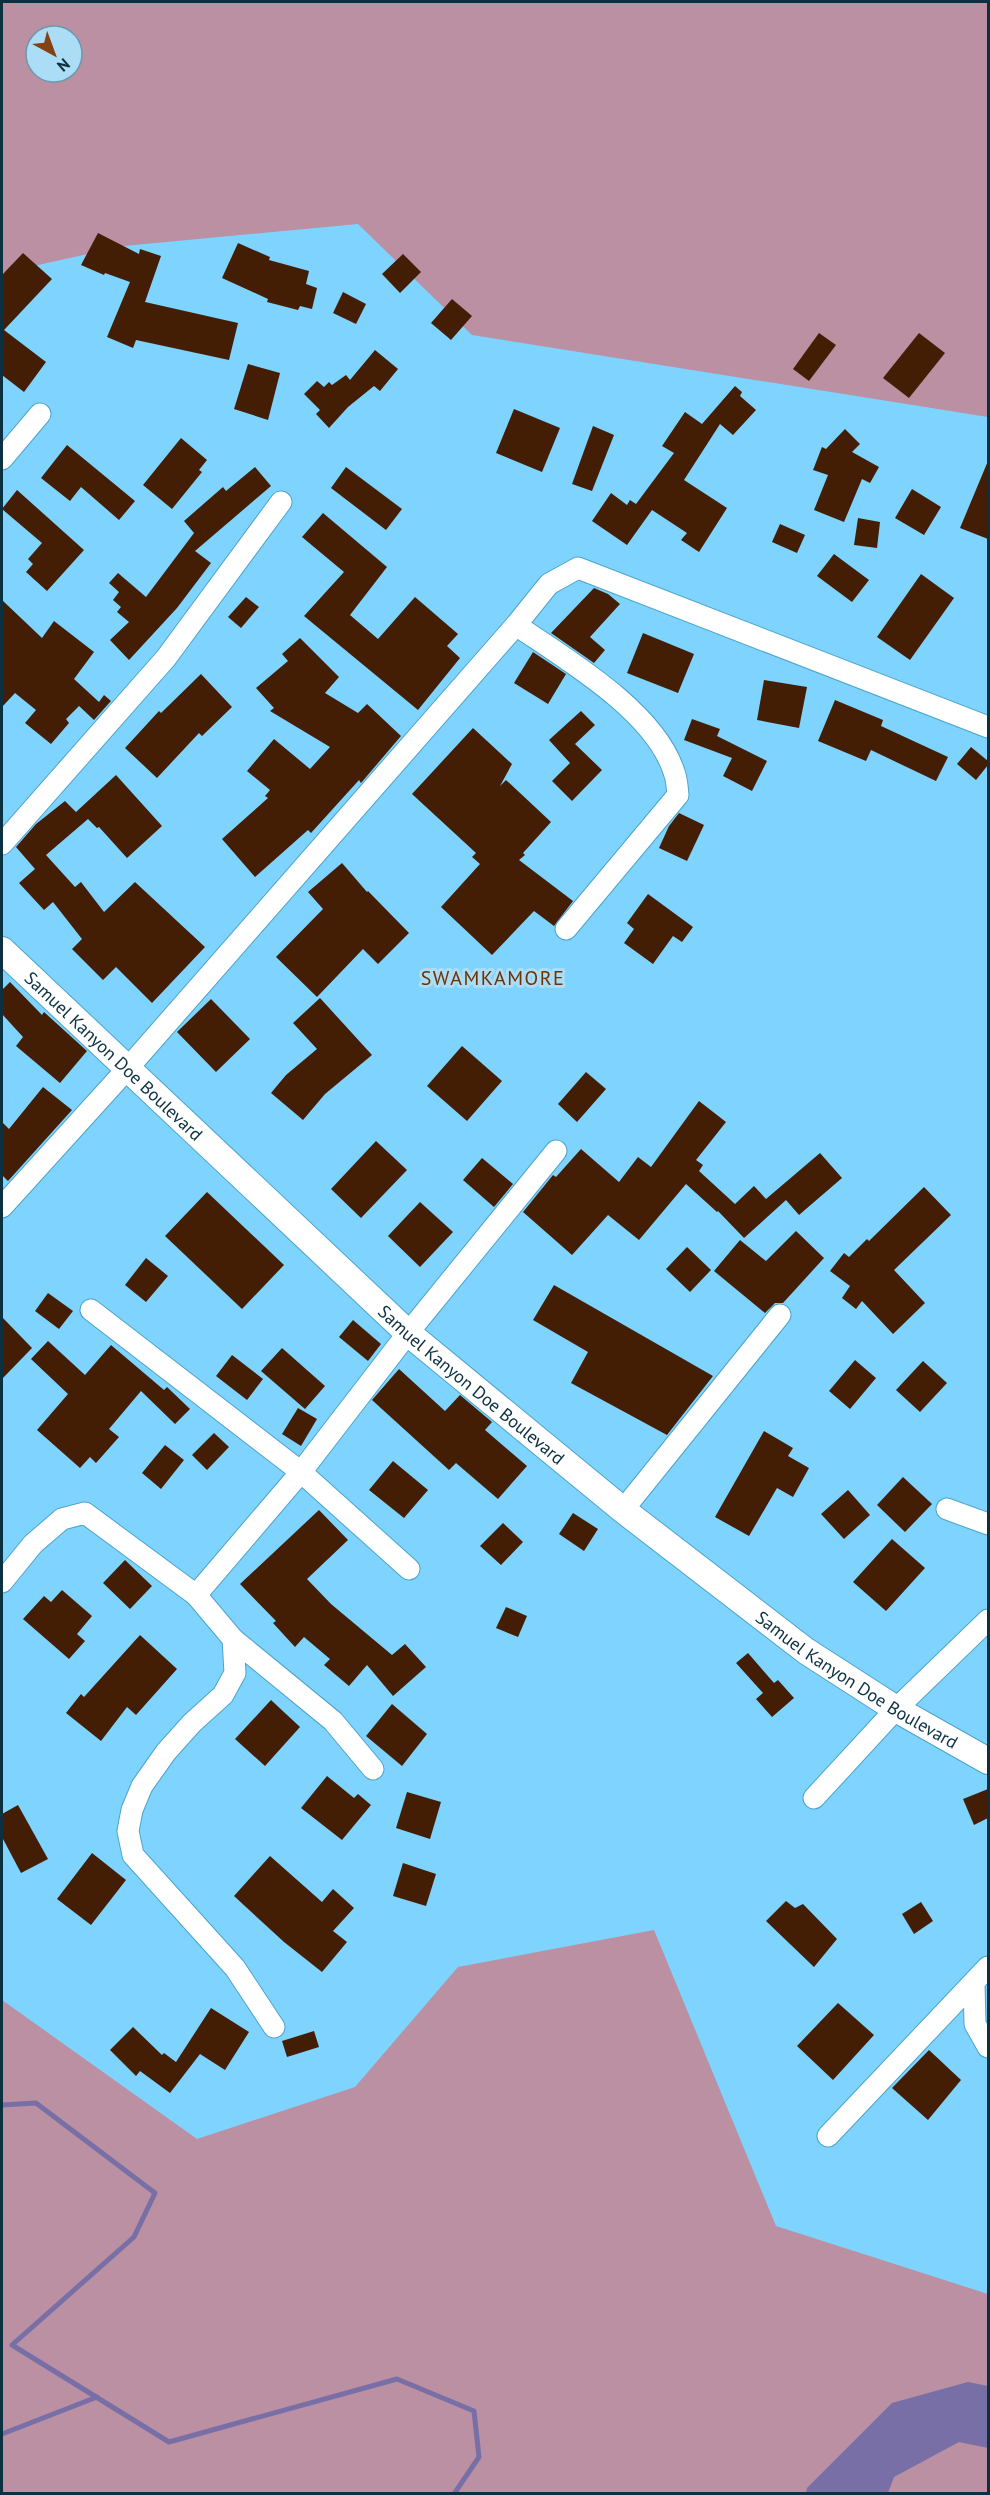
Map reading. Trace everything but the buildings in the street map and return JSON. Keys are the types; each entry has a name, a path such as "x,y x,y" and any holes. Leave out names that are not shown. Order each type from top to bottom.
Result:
{"street":[{"path":"2,459 40,414"},
{"path":"2,844 166,658 280,502"},
{"path":"2,1207 128,1068 516,625 549,584 578,568 988,727"},
{"path":"516,625 602,684 654,733 674,771 678,795 566,929"},
{"name":"Samuel Kanyon Doe Boulevard","path":"2,950 408,1333 623,1510 806,1651 896,1709 988,1761"},
{"path":"196,1595 301,1472 408,1333 556,1151"},
{"path":"91,1310 301,1472 409,1569"},
{"path":"623,1510 780,1315"},
{"path":"947,1509 988,1524"},
{"path":"2,1582 33,1544 62,1519 85,1513 196,1595 233,1639 333,1720 373,1769"},
{"path":"814,1798 896,1709 988,1620"},
{"path":"233,1639 235,1673 223,1695 192,1723 166,1752 142,1786 132,1810 128,1831 133,1855 235,1968 273,2027"},
{"path":"981,1975 975,2024 988,2047"},
{"path":"828,2136 981,1975"}],"shaded area":[{"path":"2,2 988,2 988,417 472,335 358,224 124,246 2,273"},
{"path":"654,1930 776,2226 988,2294 988,2493 2,2493 2,2000 197,2139 355,2087 458,1967"},
{"path":"968,2382 988,2386 988,2448 959,2442 894,2477 888,2493 806,2493 807,2488 892,2403"}],"waterway":[{"path":"2,2105 36,2103 155,2193 134,2237 12,2345 169,2442 397,2379 474,2411 479,2457 454,2494"},
{"path":"2,2434 97,2397"}],"district":[{"name":"SWAMKAMORE","path":"493,978"}]}
